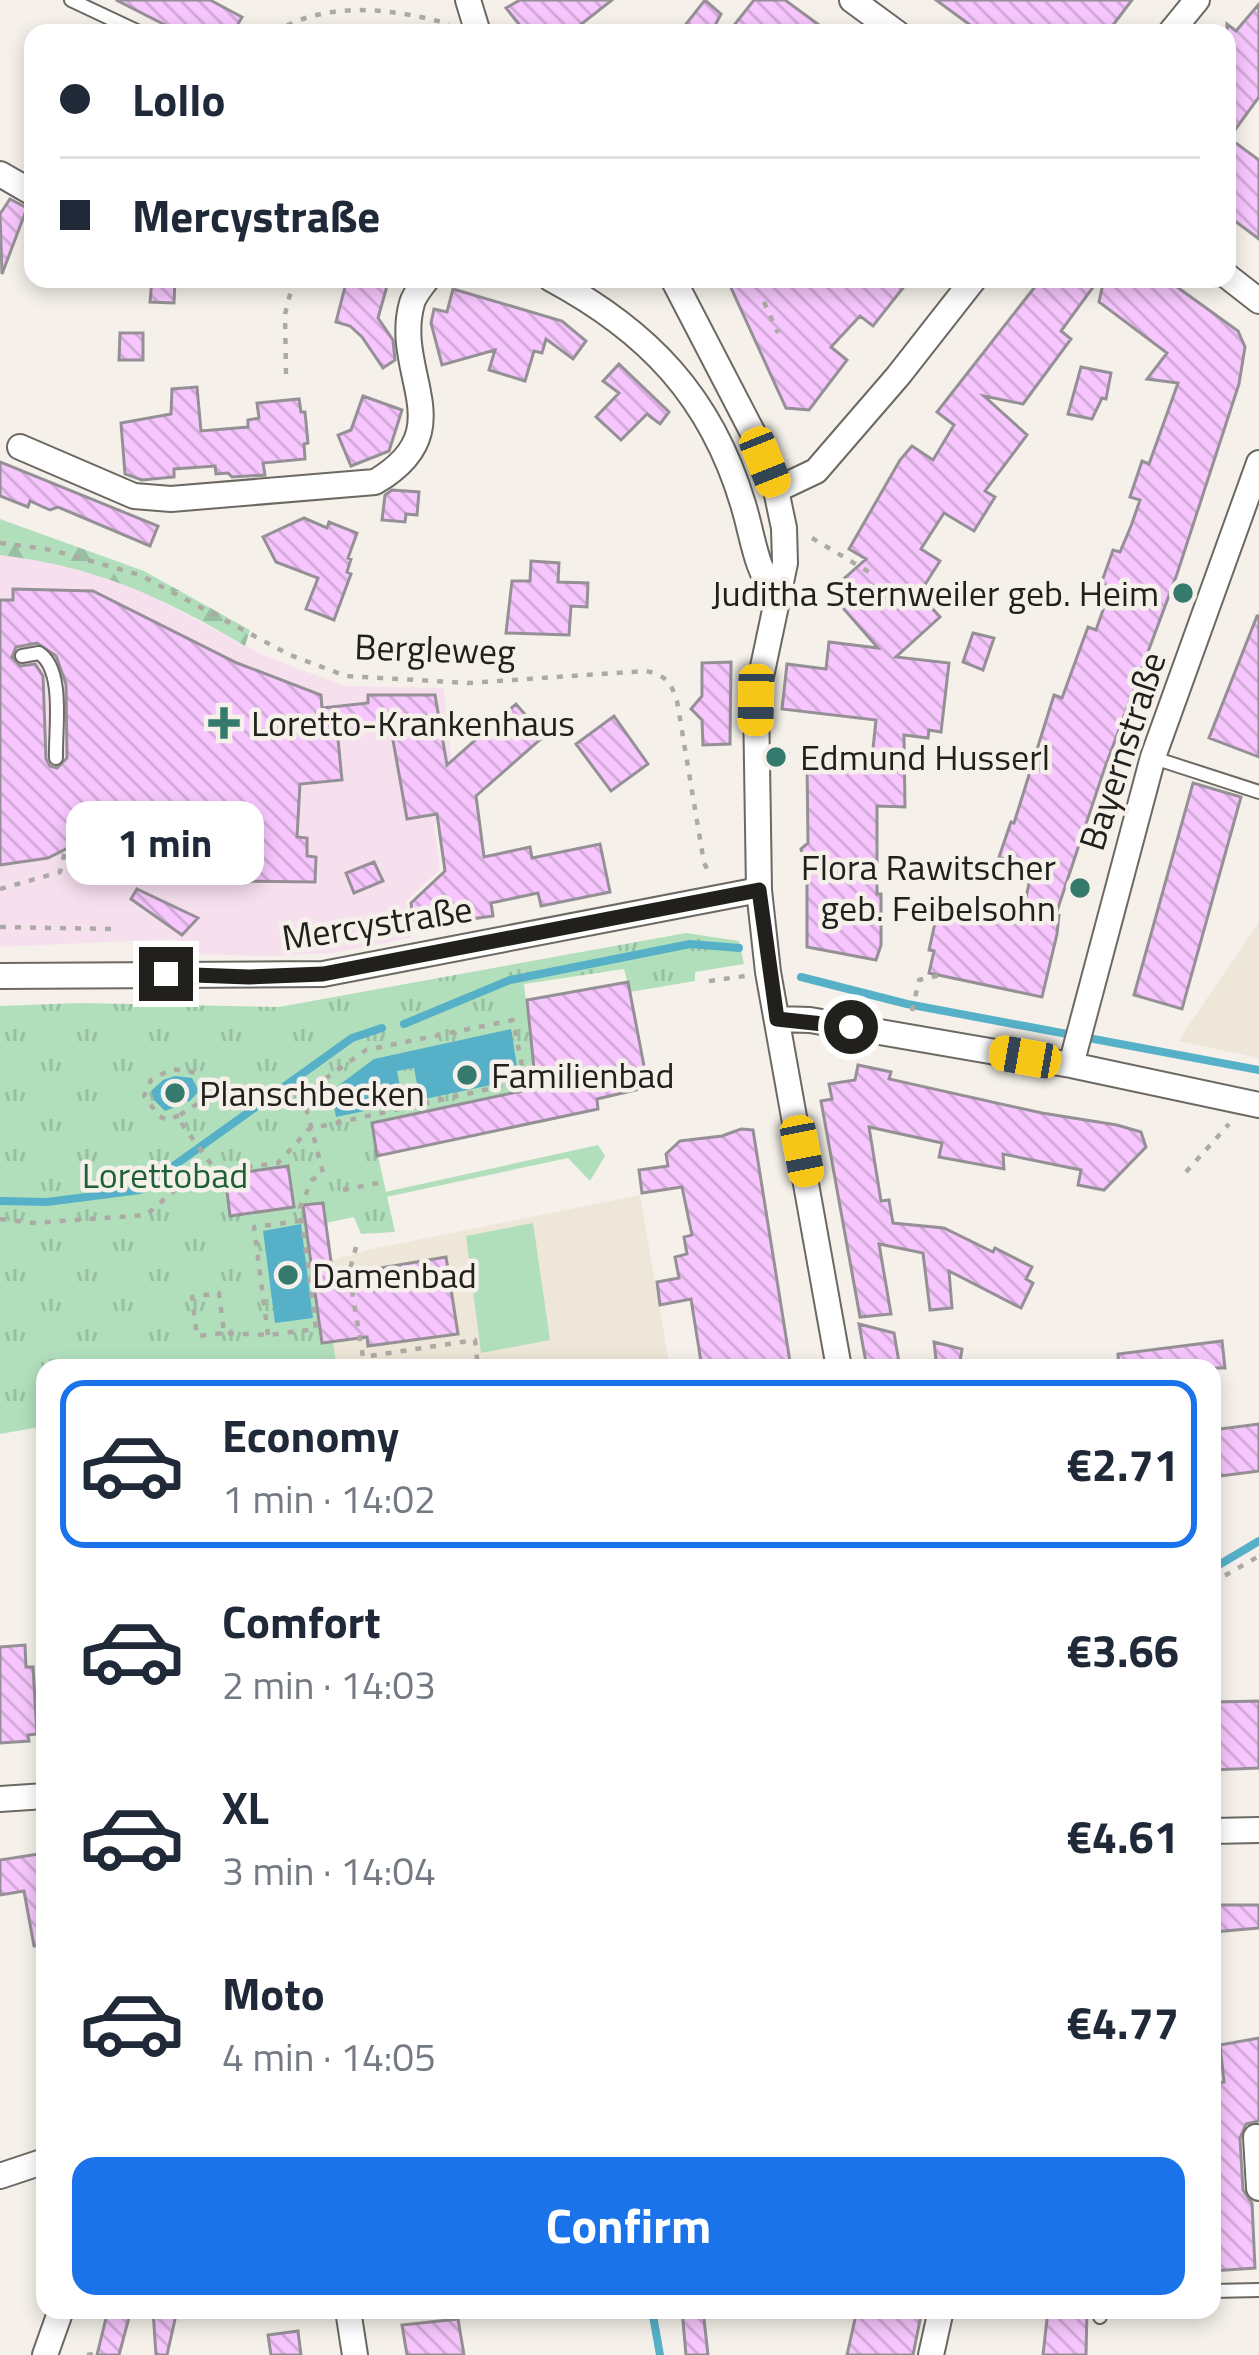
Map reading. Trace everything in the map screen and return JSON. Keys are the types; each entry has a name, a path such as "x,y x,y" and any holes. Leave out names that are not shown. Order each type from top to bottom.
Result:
{"street":[{"path":"852,0 885,24"},
{"path":"1177,24 1197,0"},
{"path":"20,447 134,496 191,497 375,482 397,470 418,442 421,418 410,339 412,301 421,288"},
{"path":"568,288 594,302 667,362 698,401 742,501 758,571 777,598"},
{"path":"678,288 711,347 776,490 784,528 785,563 756,700 759,890 768,972 837,1359"},
{"path":"776,490 816,471 967,288"},
{"name":"Bayernstraße","path":"1073,1056 1153,758 1259,464"},
{"name":"Mercystraße","path":"0,976 323,974 759,890"},
{"path":"777,1019 1073,1056 1254,1104"},
{"path":"0,1799 36,1797"},
{"path":"1221,1832 1259,1830"},
{"path":"1256,2137 1259,2188"},
{"path":"0,2176 36,2164"},
{"path":"45,2355 58,2319"},
{"path":"349,2319 355,2355"},
{"path":"931,2355 939,2319"}],"lane":[{"path":"71,0 122,24"},
{"path":"22,656 38,653 49,660 56,758"},
{"path":"1153,758 1259,792"},
{"path":"1221,2291 1259,2290"}],"path":[{"path":"290,24 316,10 341,6 408,12 448,24"},
{"path":"286,374 285,314 292,288"},
{"path":"764,302 778,333"},
{"path":"784,528 820,541 869,572 872,568"},
{"name":"Bergleweg","path":"0,544 52,550 140,575 290,655 346,676 467,682 646,671 661,674 672,684 677,701 704,863 722,897"},
{"path":"0,889 60,872 66,848"},
{"path":"0,928 114,928"},
{"path":"709,981 768,972"},
{"path":"912,1011 920,980 941,975"},
{"path":"0,1219 33,1222 146,1215 182,1185 216,1171 278,1163 309,1129 525,1081 513,1020 366,1050 319,1083 304,1100 309,1129 323,1173 312,1180 302,1200 301,1221 316,1329 197,1336 192,1298 219,1294 224,1333"},
{"path":"172,1070 198,1073 206,1090 203,1100 180,1115 167,1120 159,1116 145,1096 151,1080 172,1070"},
{"path":"1186,1172 1254,1104"},
{"path":"180,1115 216,1171"},
{"path":"343,1190 383,1182"},
{"path":"268,1335 254,1227 301,1221"},
{"path":"265,1225 266,1234"},
{"path":"356,1247 349,1273 360,1316 363,1357 475,1340 477,1359"},
{"path":"1221,1578 1259,1556"}],"shaded area":[{"name":"Loretto-Krankenhaus","path":"0,555 60,562 131,585 262,655 345,686 444,688 455,793 460,794 434,825 440,870 406,901 411,938 332,953 268,956 189,954 174,939 0,947"},
{"path":"1259,922 1259,1058 1178,1041"},
{"path":"640,1195 668,1359 336,1359 331,1261"}],"green space":[{"path":"0,519 144,571 250,630 245,646 127,586 67,567 0,555"},
{"name":"Lorettobad","path":"686,933 739,941 744,964 695,972 695,981 630,992 624,969 524,984 536,1088 529,1123 378,1156 395,1232 361,1234 354,1217 326,1223 342,1340 333,1342 336,1359 36,1359 36,1428 0,1434 0,1006 279,1007"},
{"path":"598,1145 605,1156 590,1181 568,1158 386,1197 385,1192"},
{"path":"533,1223 550,1340 481,1353 466,1236"}],"water":[{"name":"Familienbad","path":"511,1029 519,1079 420,1100 414,1068 397,1071 403,1103 336,1117 331,1091 374,1059"},
{"name":"Planschbecken","path":"175,1076 192,1078 199,1091 189,1102 176,1095 173,1108 165,1111 151,1091"},
{"name":"Damenbad","path":"301,1224 313,1318 275,1323 263,1231"}],"building":[{"path":"116,0 210,0 242,17 238,24 163,24"},
{"path":"520,0 612,0 581,24 519,24 506,8"},
{"path":"705,0 721,14 716,24 686,24"},
{"path":"754,0 785,0 818,24 735,24"},
{"path":"936,0 1132,0 1114,24 969,24"},
{"path":"1259,4 1259,97 1236,128 1236,31"},
{"path":"1236,143 1259,160 1259,239 1236,222"},
{"path":"10,199 24,206 2,274 0,214"},
{"path":"151,288 175,288 174,303 150,302"},
{"path":"345,288 386,288 378,318 393,340 395,360 383,368 362,337 336,322"},
{"path":"731,288 903,288 873,326 860,316 831,347 847,360 809,410 786,408"},
{"path":"1034,288 1092,288 1061,331 1071,339 1023,404 984,396 1027,435 985,491 995,497 974,531 944,513 921,549 940,561 919,594 940,617 896,657 949,663 941,732 929,730 928,738 904,735 905,807 877,806 881,945 876,960 807,947 807,866 801,849 808,843 807,764 872,758 876,720 782,709 787,664 826,669 829,642 878,648 829,592 866,559 849,549 900,460 912,446 933,460 954,425 937,412"},
{"path":"1102,288 1178,288 1238,331 1245,347 1239,384 1177,574 1056,914 1057,934 1042,997 929,973 934,951 929,950 937,914 941,915 944,905 1021,921 1032,869 999,857 1054,695 1062,698 1088,627 1096,630 1111,587 1101,584 1113,550 1120,552 1131,526 1140,500 1130,497 1142,461 1149,464 1178,383 1147,379 1167,353 1099,302"},
{"path":"453,289 562,321 586,341 573,359 546,339 542,353 534,351 525,381 489,370 495,350 442,365 431,323 434,309 447,312"},
{"path":"120,333 143,333 143,360 119,360"},
{"path":"619,364 669,412 660,424 647,414 621,440 596,417 619,393 603,381"},
{"path":"1081,367 1111,373 1106,399 1102,398 1092,419 1068,414"},
{"path":"197,387 201,431 248,427 248,420 259,418 257,403 299,399 301,412 305,412 305,459 263,463 265,475 232,477 216,474 215,466 174,469 174,477 142,480 125,474 121,423 171,414 172,389"},
{"path":"363,396 402,410 389,451 351,466 338,435 351,430"},
{"path":"0,462 158,526 150,546 58,507 50,510 30,501 28,507 0,496"},
{"path":"392,490 419,492 417,515 406,514 405,522 382,520 385,495"},
{"path":"304,518 357,533 348,558 351,574 334,620 306,609 318,578 276,562 263,537"},
{"path":"531,561 559,563 558,582 588,583 587,607 571,606 569,635 506,633 512,581 530,581"},
{"path":"13,589 93,591 237,663 321,695 322,708 368,703 368,695 435,695 447,765 516,704 544,736 476,796 484,857 530,847 532,858 600,844 610,892 541,906 538,893 491,903 493,916 414,927 411,903 445,871 437,814 407,819 391,729 337,729 342,780 300,784 297,837 307,838 307,856 316,857 315,882 80,879 70,847 48,858 0,865 0,600 13,600","holes":["37,643 56,656 66,684 67,758 57,768 46,759 43,676 35,664 20,666 12,657 16,647"]},
{"path":"1259,616 1259,757 1209,738"},
{"path":"973,633 994,638 983,670 963,662"},
{"path":"731,662 730,744 703,745 702,720 691,709 702,696 702,663"},
{"path":"614,716 648,764 611,791 576,744"},
{"path":"1193,783 1241,797 1182,1009 1134,995"},
{"path":"374,862 383,881 354,893 346,873"},
{"path":"137,889 198,918 182,935 131,899"},
{"path":"628,982 648,1087 597,1099 598,1109 377,1156 372,1123 536,1088 527,1000"},
{"path":"858,1065 891,1072 889,1079 1117,1125 1141,1132 1146,1147 1104,1190 1078,1185 1081,1170 1003,1154 1004,1169 939,1157 942,1143 869,1127 881,1201 889,1200 893,1223 944,1228 993,1252 995,1248 1032,1267 1026,1279 1033,1283 1021,1308 949,1271 952,1308 930,1310 923,1253 879,1244 891,1314 860,1317 821,1101 832,1099 829,1084 855,1080"},
{"path":"753,1130 790,1359 701,1359 691,1299 660,1305 657,1282 679,1278 675,1257 687,1254 684,1237 692,1235 682,1187 642,1193 639,1170 668,1166 666,1154 680,1141"},
{"path":"288,1166 294,1207 230,1216 225,1175"},
{"path":"323,1203 333,1276 446,1257 458,1334 368,1346 367,1337 322,1343 303,1205"},
{"path":"859,1324 894,1333 898,1359 865,1359"},
{"path":"1222,1341 1225,1368 1221,1368 1221,1359 1118,1359 1118,1354"},
{"path":"934,1342 962,1349 960,1359 936,1359"},
{"path":"1259,1424 1259,1471 1221,1476 1221,1429"},
{"path":"25,1645 26,1667 33,1667 36,1734 28,1735 29,1741 0,1743 0,1647"},
{"path":"1259,1701 1259,1768 1221,1770 1221,1702"},
{"path":"36,1854 36,1946 24,1891 0,1895 0,1860"},
{"path":"1221,1905 1259,1905 1259,1928 1221,1931"},
{"path":"1259,2038 1259,2121 1246,2124 1240,2138 1243,2190 1252,2203 1255,2268 1221,2270 1221,2045"},
{"path":"106,2319 129,2319 119,2355 97,2355"},
{"path":"154,2319 175,2319 167,2355 156,2355"},
{"path":"458,2319 464,2355 407,2355 402,2325"},
{"path":"683,2319 704,2319 708,2355 686,2355"},
{"path":"855,2319 920,2319 913,2355 847,2355"},
{"path":"1047,2319 1087,2319 1086,2355 1043,2355"},
{"path":"298,2331 301,2355 271,2355 268,2335"}],"waterway":[{"path":"404,1024 510,980 690,944 739,948"},
{"path":"801,977 907,1004 1259,1070"},
{"path":"0,1201 47,1202 140,1190 352,1038 382,1028"},
{"path":"1221,1564 1259,1541"},
{"path":"654,2319 660,2355"}],"place":[{"name":"Juditha Sternweiler geb. Heim","path":"1183,593"},
{"name":"Loretto-Krankenhaus","path":"224,723"},
{"name":"Edmund Husserl","path":"776,757"},
{"name":"Flora Rawitscher geb. Feibelsohn","path":"1080,888"},
{"name":"Familienbad","path":"467,1075"},
{"name":"Planschbecken","path":"175,1093"},
{"name":"Damenbad","path":"288,1275"}],"route":[{"path":"166,974 323,974 759,890 777,1019 851,1027"}]}
